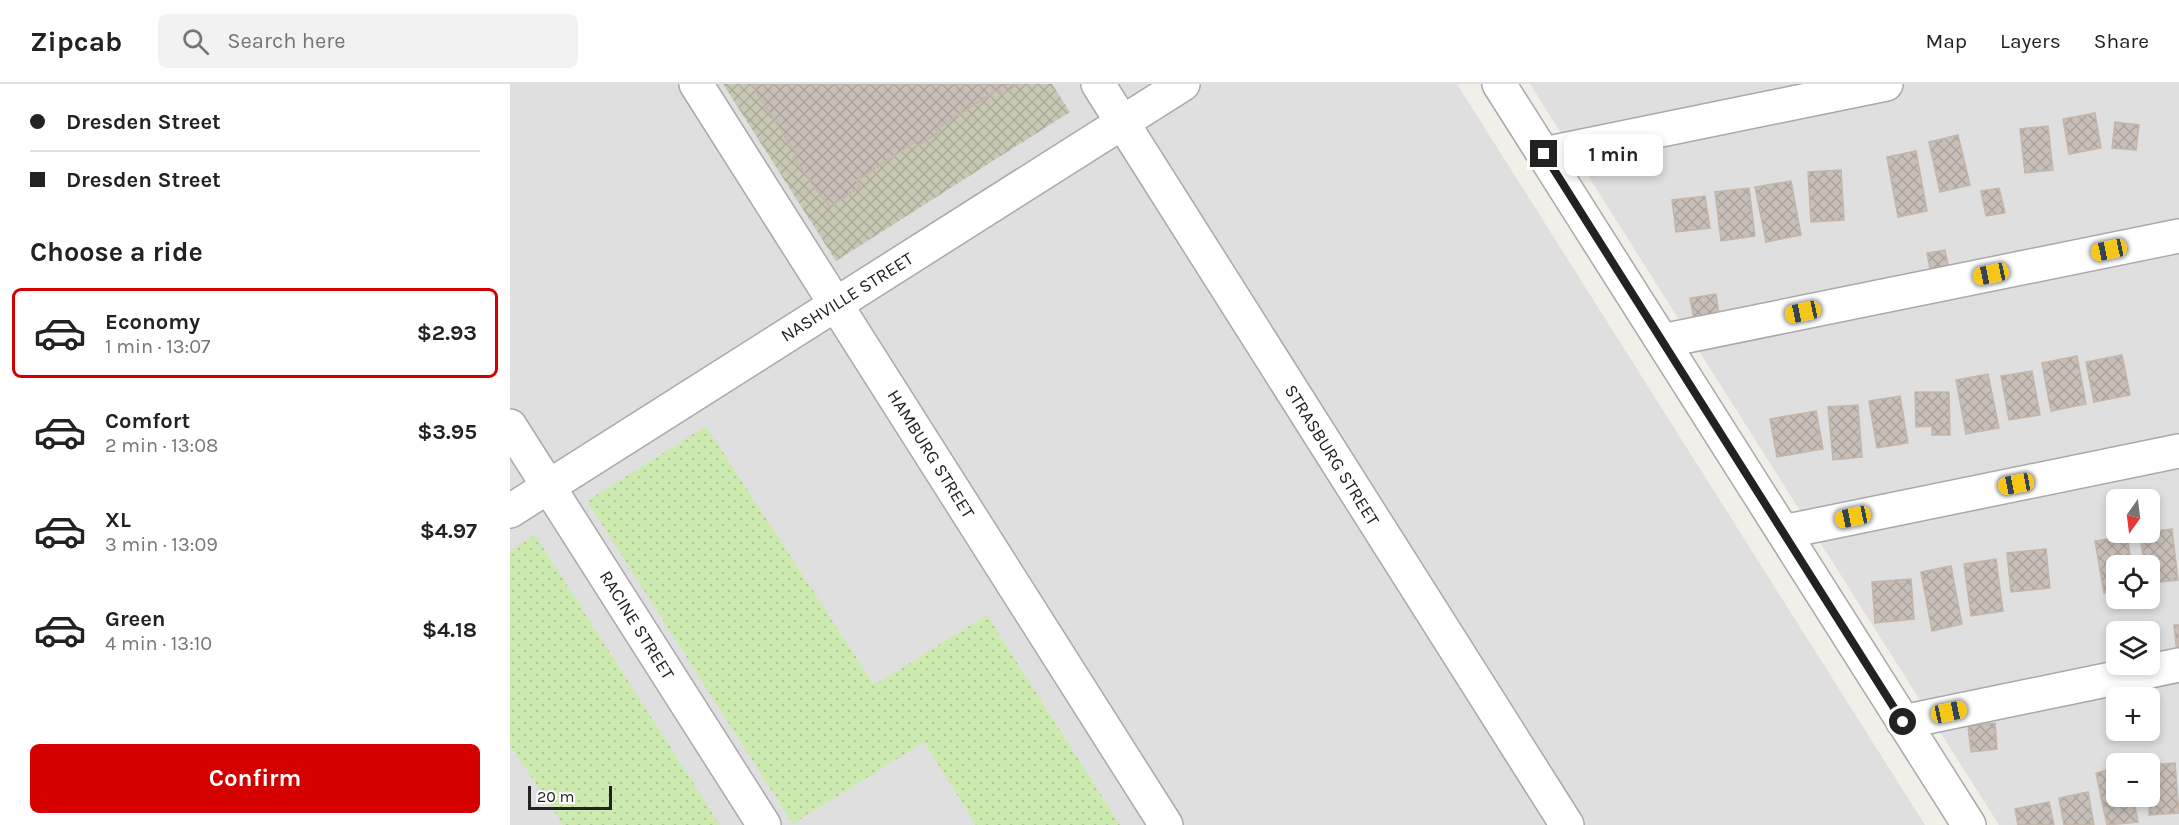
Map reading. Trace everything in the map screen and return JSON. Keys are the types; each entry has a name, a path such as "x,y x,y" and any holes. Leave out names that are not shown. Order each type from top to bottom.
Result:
{"street":[{"name":"HAMBURG STREET","path":"696,84 1166,825"},
{"name":"STRASBURG STREET","path":"1098,84 1567,825"},
{"name":"NASHVILLE STREET","path":"510,511 1183,84"},
{"path":"1499,84 1968,825"},
{"path":"1544,154 1886,84"},
{"path":"1662,341 2179,236"},
{"name":"RACINE STREET","path":"510,426 764,825"},
{"path":"1783,532 2179,451"},
{"path":"1903,722 2179,665"}],"shaded area":[{"path":"510,84 723,84 836,260 1070,112 1052,84 1457,84 1925,825 510,825"},
{"path":"723,84 1052,84 1070,112 836,261"},
{"path":"1530,84 2179,84 2179,825 1999,825"}],"green space":[{"path":"706,426 874,685 987,615 1120,825 976,825 924,742 793,824 587,501"},
{"path":"535,535 720,825 563,825 510,745 510,550"}],"building":[{"path":"751,84 1019,84 1002,95 999,89 936,129 938,133 917,146 915,142 856,181 860,187 829,207 793,157 797,155"},
{"path":"2095,113 2101,148 2069,154 2063,119"},
{"path":"2115,122 2139,125 2136,150 2112,148"},
{"path":"2048,126 2053,170 2025,173 2020,129"},
{"path":"1958,135 1970,185 1940,192 1929,142"},
{"path":"1916,151 1927,211 1898,217 1887,157"},
{"path":"1841,170 1844,220 1811,222 1808,172"},
{"path":"1791,181 1801,235 1766,242 1755,187"},
{"path":"1749,188 1755,236 1721,241 1715,192"},
{"path":"1999,188 2005,213 1986,216 1981,191"},
{"path":"1705,196 1710,228 1676,232 1672,200"},
{"path":"1945,250 1950,275 1932,279 1927,253"},
{"path":"1716,294 1720,321 1695,324 1690,298"},
{"path":"2122,355 2130,395 2094,402 2086,362"},
{"path":"2077,356 2086,404 2051,411 2042,363"},
{"path":"2032,371 2040,415 2009,420 2001,376"},
{"path":"1988,374 1999,428 1966,434 1956,380"},
{"path":"1915,392 1949,392 1950,435 1932,435 1932,426 1916,427"},
{"path":"1900,396 1908,443 1877,448 1869,401"},
{"path":"1858,405 1862,457 1833,460 1828,407"},
{"path":"1816,411 1823,449 1777,457 1770,419"},
{"path":"2172,529 2178,580 2160,582 2160,555 2143,555 2141,543 2160,543 2160,530"},
{"path":"2106,539 2106,543 2128,543 2130,555 2106,555 2106,593 2104,593 2095,541"},
{"path":"2046,549 2050,588 2011,592 2007,553"},
{"path":"1996,559 2003,611 1971,616 1964,564"},
{"path":"1951,566 1962,624 1932,631 1921,572"},
{"path":"1911,579 1914,619 1875,623 1872,582"},
{"path":"2174,625 2179,625 2179,653 2177,653"},
{"path":"1995,723 1997,749 1971,752 1968,726"},
{"path":"2175,763 2179,813 2149,815 2149,807 2160,807 2160,764"},
{"path":"2106,770 2106,807 2135,807 2138,822 2107,825 2096,773"},
{"path":"2088,792 2094,825 2064,825 2059,798"},
{"path":"2049,802 2054,825 2018,825 2015,809"}],"route":[{"path":"1544,154 1903,722"}]}
